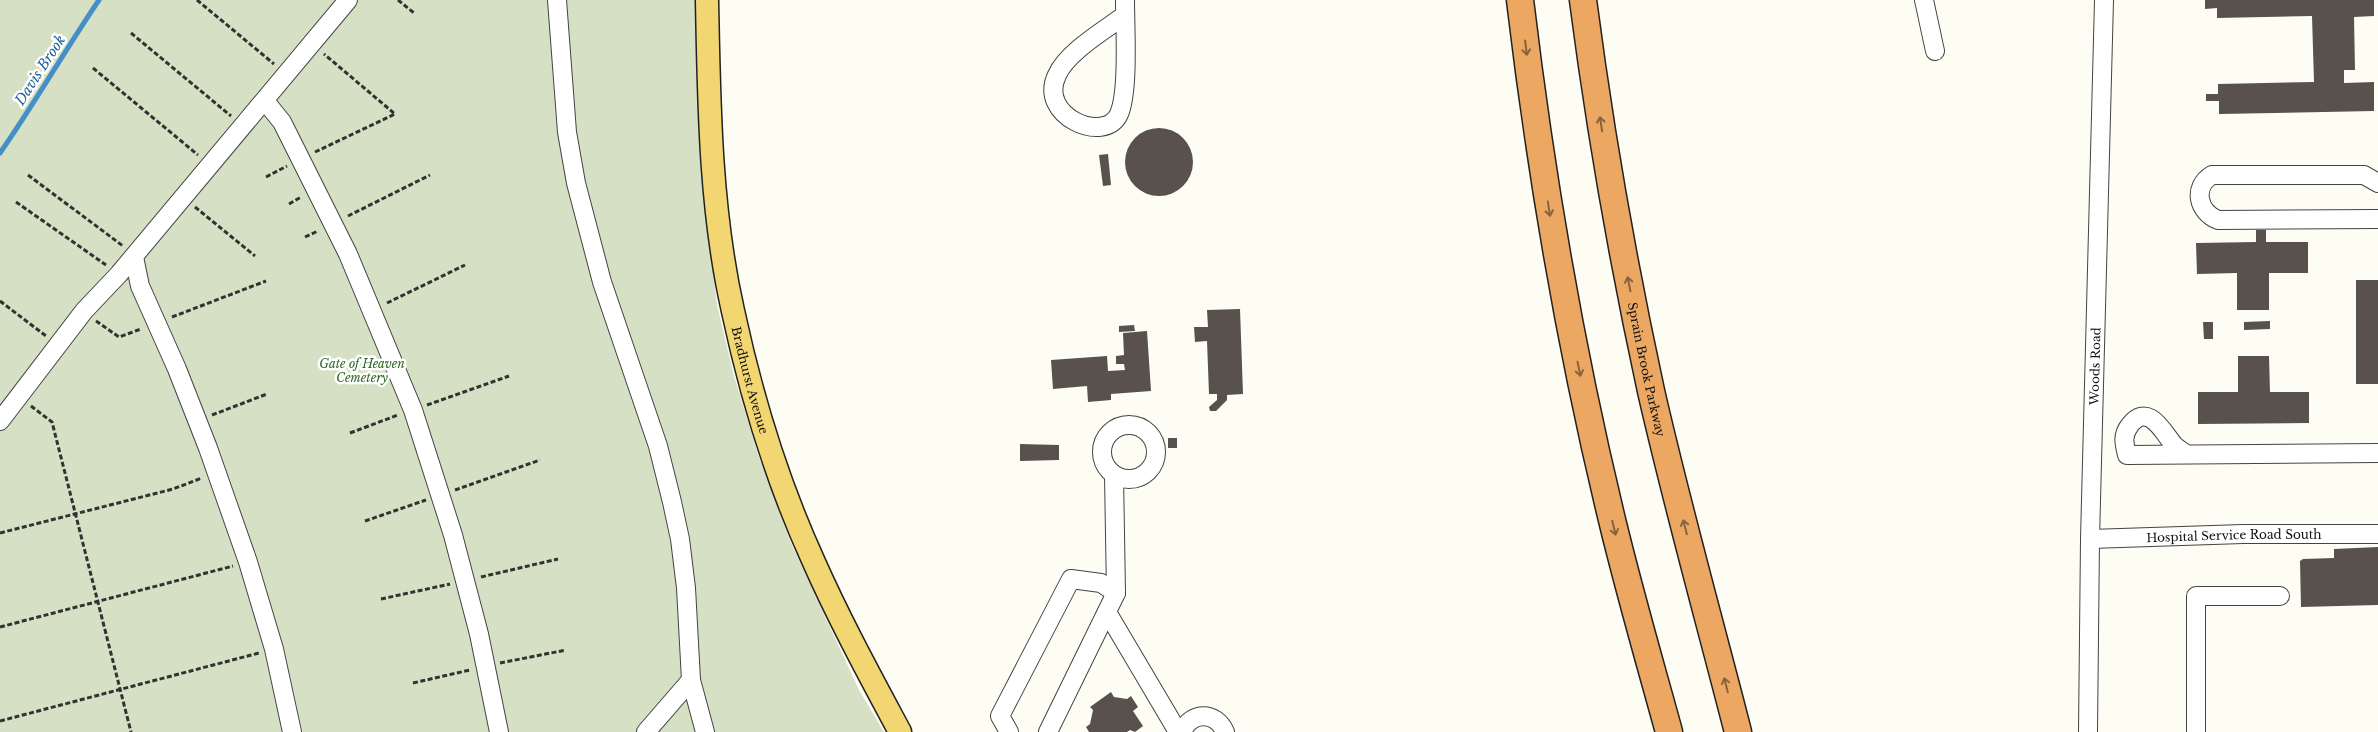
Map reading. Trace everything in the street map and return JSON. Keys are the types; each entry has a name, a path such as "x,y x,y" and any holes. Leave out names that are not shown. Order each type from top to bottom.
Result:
{"highway":[{"path":"1520,0 1542,168 1574,346 1613,524 1669,732"},
{"name":"Sprain Brook Parkway","path":"1583,0 1608,165 1639,334 1666,452 1738,732"}],"main road":[{"name":"Bradhurst Avenue","path":"707,0 712,157 721,242 732,310 754,396 779,474 812,559 900,732"}],"street":[{"path":"0,421 84,312 134,257 348,0"},
{"path":"557,0 567,132 576,182 602,282 658,446 672,502 680,538 686,588 691,680 705,732"},
{"path":"1924,0 1935,51"},
{"name":"Woods Road","path":"2088,732 2090,538 2104,0"},
{"path":"1125,7 1124,98 1119,115 1109,124 1102,126 1095,127 1075,123 1062,112 1053,94 1056,75 1069,57 1125,7"},
{"path":"265,100 282,122 331,225 348,254 413,410 453,535 479,634 499,732"},
{"path":"2378,183 2364,175 2212,175 2207,178 2202,187 2200,197 2202,208 2206,213 2218,220 2378,219"},
{"path":"134,257 140,286 155,323 177,368 248,562 274,649 292,732"},
{"path":"2186,454 2378,453"},
{"path":"1048,732 1116,593 1114,475"},
{"name":"Hospital Service Road South","path":"2090,538 2243,534 2378,534"},
{"path":"1009,732 1000,716 1071,579 1101,583 1116,593"},
{"path":"2196,732 2196,596 2280,596"},
{"path":"1106,612 1178,732"},
{"path":"646,732 691,680"},
{"path":"1182,732 1191,720 1204,715 1218,721 1225,732"}],"path":[{"path":"197,0 286,74"},
{"path":"398,0 414,13"},
{"path":"131,33 243,126"},
{"path":"266,177 395,114 311,43"},
{"path":"93,68 210,164"},
{"path":"28,175 125,247 134,257"},
{"path":"305,237 430,175"},
{"path":"183,197 255,256"},
{"path":"16,202 119,274"},
{"path":"371,310 465,265"},
{"path":"84,312 119,337 266,281"},
{"path":"0,301 58,346"},
{"path":"197,420 267,394"},
{"path":"19,397 52,422 131,732"},
{"path":"0,533 173,489 216,472"},
{"path":"0,627 248,562"},
{"path":"0,721 274,649"}],"green space":[{"name":"Gate of Heaven Cemetery","path":"0,0 696,0 700,164 717,305 734,376 758,454 791,543 859,690 884,732 0,732"}],"building":[{"path":"2205,0 2374,0 2374,16 2354,17 2355,70 2344,70 2344,83 2374,82 2374,111 2219,114 2219,101 2206,101 2206,94 2218,94 2218,84 2314,82 2312,16 2217,18 2217,8 2205,9"},
{"path":"1152,128 1166,128 1178,133 1188,143 1193,155 1193,169 1188,181 1178,191 1166,196 1152,196 1140,191 1130,181 1125,169 1125,155 1130,143 1140,133"},
{"path":"1108,154 1111,185 1103,186 1099,155"},
{"path":"2256,230 2266,230 2266,242 2308,242 2308,273 2269,273 2269,310 2237,310 2237,273 2197,274 2196,243 2256,242"},
{"path":"2356,280 2378,280 2378,384 2356,384"},
{"path":"1240,309 1243,394 1227,395 1227,400 1216,411 1210,411 1209,407 1217,400 1217,394 1209,394 1207,341 1195,342 1194,327 1208,327 1207,310"},
{"path":"2270,321 2270,329 2244,330 2244,322"},
{"path":"2203,322 2213,322 2213,339 2204,339"},
{"path":"1134,325 1135,331 1119,332 1119,326"},
{"path":"1147,331 1151,391 1111,394 1111,400 1088,402 1087,386 1053,389 1051,360 1107,356 1108,371 1125,370 1124,364 1116,364 1116,356 1124,355 1123,333"},
{"path":"2238,356 2269,356 2270,392 2309,392 2309,423 2198,424 2198,392 2238,392"},
{"path":"1168,438 1177,438 1177,448 1168,448"},
{"path":"1020,444 1059,445 1059,460 1020,461"},
{"path":"2378,547 2378,605 2301,607 2300,561 2303,559 2334,558 2334,549"},
{"path":"1111,692 1114,697 1127,699 1131,696 1138,707 1133,711 1143,726 1135,732 1130,730 1127,732 1089,732 1086,727 1090,724 1093,710 1090,707"}],"waterway":[{"name":"Davis Brook","path":"0,153 99,0"}]}
